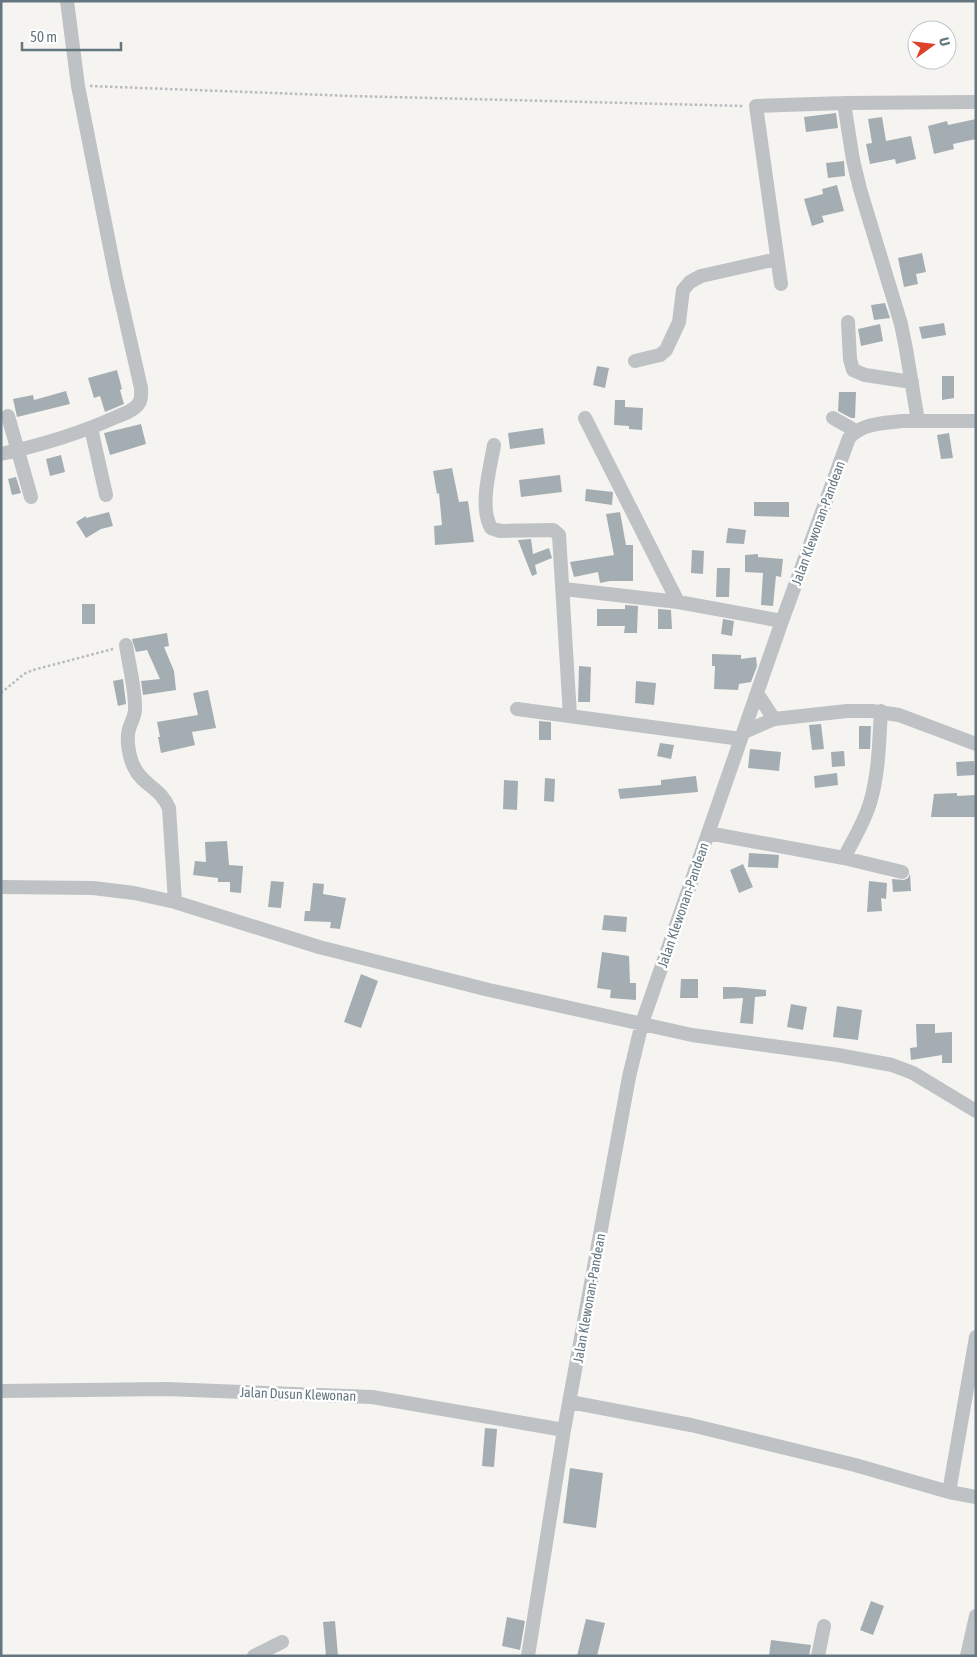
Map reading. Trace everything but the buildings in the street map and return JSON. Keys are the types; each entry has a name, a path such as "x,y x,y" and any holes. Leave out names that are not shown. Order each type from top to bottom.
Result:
{"street":[{"path":"1,454 40,445 91,428 131,410 139,403 141,388 116,278 78,86 68,1"},
{"path":"781,284 756,106 976,102"},
{"path":"844,103 853,160 866,211 899,317 918,421"},
{"path":"635,361 660,355 666,350 678,322 683,290 690,282 701,276 777,259"},
{"path":"848,322 850,359 853,370 865,375 912,382"},
{"path":"8,416 31,498"},
{"path":"585,418 678,602"},
{"path":"833,418 859,429 903,421 976,420"},
{"path":"91,428 106,495"},
{"name":"Jalan Klewonan-Pandean","path":"570,1402 629,1077 642,1023 782,621 849,438 859,429"},
{"path":"494,445 485,503 489,523 492,528 500,531 553,530 558,532 560,539 570,716"},
{"path":"564,589 678,602 782,621"},
{"path":"126,645 135,706 128,732 129,751 133,766 140,777 165,798 169,808 175,902"},
{"path":"757,693 774,719"},
{"path":"517,709 742,736 774,719 847,711 880,712 899,716 976,744"},
{"path":"844,858 865,818 875,784 878,766 880,712"},
{"path":"708,833 844,858 902,872"},
{"path":"1,887 92,888 134,893 175,902 319,947 489,990 692,1035 838,1055 892,1065 913,1073 976,1110"},
{"path":"949,1492 976,1336"},
{"name":"Jalan Dusun Klewonan","path":"1,1391 166,1388 372,1396 564,1430"},
{"path":"528,1656 570,1402 700,1427 855,1464 949,1492 976,1497"},
{"path":"967,1656 976,1616"},
{"path":"818,1656 824,1626"},
{"path":"254,1656 282,1642"}],"path":[{"path":"78,86 352,96 756,106"},
{"path":"1,693 24,674 33,670 126,645"}]}
